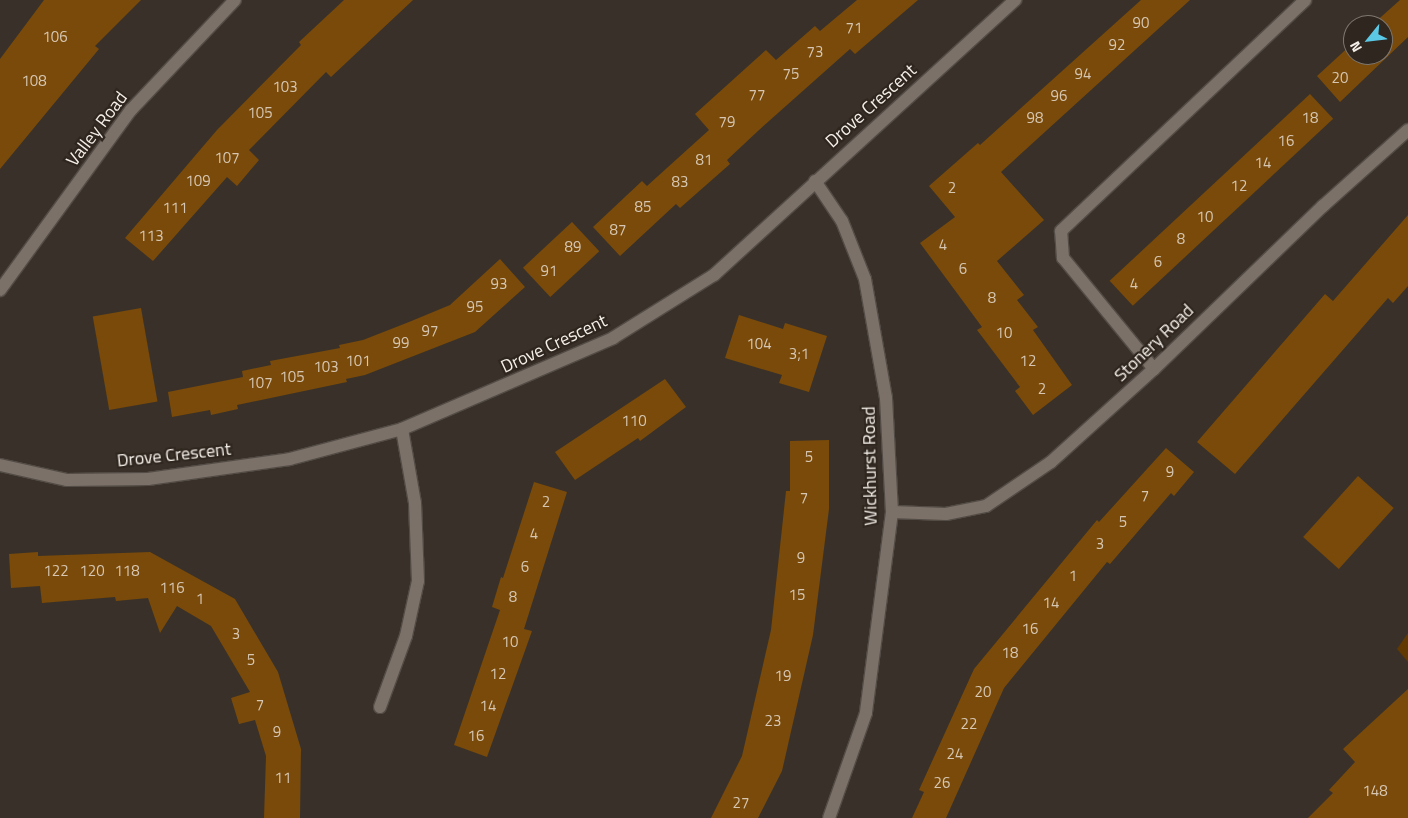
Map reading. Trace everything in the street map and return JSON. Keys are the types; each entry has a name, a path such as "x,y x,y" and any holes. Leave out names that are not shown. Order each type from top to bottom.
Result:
{"street":[{"name":"Valley Road","path":"0,290 131,110 235,0"},
{"name":"Drove Crescent","path":"0,465 67,480 148,479 290,459 402,429 613,338 714,274 1015,0"},
{"path":"1154,369 1063,258 1061,231 1305,0"},
{"name":"Stonery Road","path":"892,512 946,514 986,506 1051,462 1154,369 1323,206 1408,130"},
{"name":"Wickhurst Road","path":"815,181 842,221 866,279 886,398 892,512 866,713 829,818"},
{"path":"380,707 406,636 418,581 415,503 402,429"}],"shaded area":[{"path":"1408,633 1408,662 1397,649"}],"building":[{"path":"44,0 141,0 95,46 99,49 0,169 0,59"},
{"path":"344,0 413,0 331,77 326,72 249,150 259,160 237,186 227,177 153,261 125,238 217,130 301,45 299,42"},
{"path":"857,0 918,0 855,54 850,49 727,160 730,164 680,208 676,204 620,256 593,227 642,181 647,186 709,130 695,114 766,50 776,60 815,26 820,31"},
{"path":"1141,0 1190,0 1001,172 1044,220 997,261 1024,295 1017,300 1038,327 1033,330 1072,385 1033,415 1015,391 1020,387 977,330 982,327 920,243 955,217 929,186 978,143 980,145"},
{"path":"1400,0 1408,0 1408,37 1393,51 1393,15 1383,15"},
{"path":"1343,52 1343,65 1379,65 1340,102 1317,76"},
{"path":"1310,94 1333,119 1133,306 1110,281"},
{"path":"1408,215 1408,286 1393,303 1388,298 1235,474 1197,442 1325,294 1333,301"},
{"path":"572,222 599,251 550,297 523,268"},
{"path":"500,259 525,287 475,332 365,375 346,379 347,382 237,405 238,409 211,415 210,410 172,417 168,392 243,377 242,371 271,365 270,361 340,348 339,345 363,340 409,322 450,305"},
{"path":"141,308 157,402 109,410 93,317"},
{"path":"739,315 783,329 785,323 827,336 809,392 779,383 782,375 725,358"},
{"path":"665,379 686,407 640,441 638,438 575,480 555,452"},
{"path":"829,440 829,509 813,635 782,771 758,818 711,818 742,756 771,630 786,491 790,491 790,441"},
{"path":"1166,448 1194,472 1174,496 1171,493 1110,564 1107,562 1004,688 946,818 912,818 924,792 919,790 974,669 1097,520 1099,522"},
{"path":"1358,476 1394,508 1339,569 1303,537"},
{"path":"534,482 567,492 524,629 532,631 487,757 454,745 500,610 492,607"},
{"path":"38,552 38,556 150,552 235,599 278,672 301,749 300,818 264,818 266,756 255,720 239,724 231,698 250,692 211,626 177,606 160,633 148,598 116,601 115,597 42,603 40,586 11,588 9,554"},
{"path":"1408,689 1408,818 1308,818 1333,793 1329,790 1355,762 1343,749"}]}
